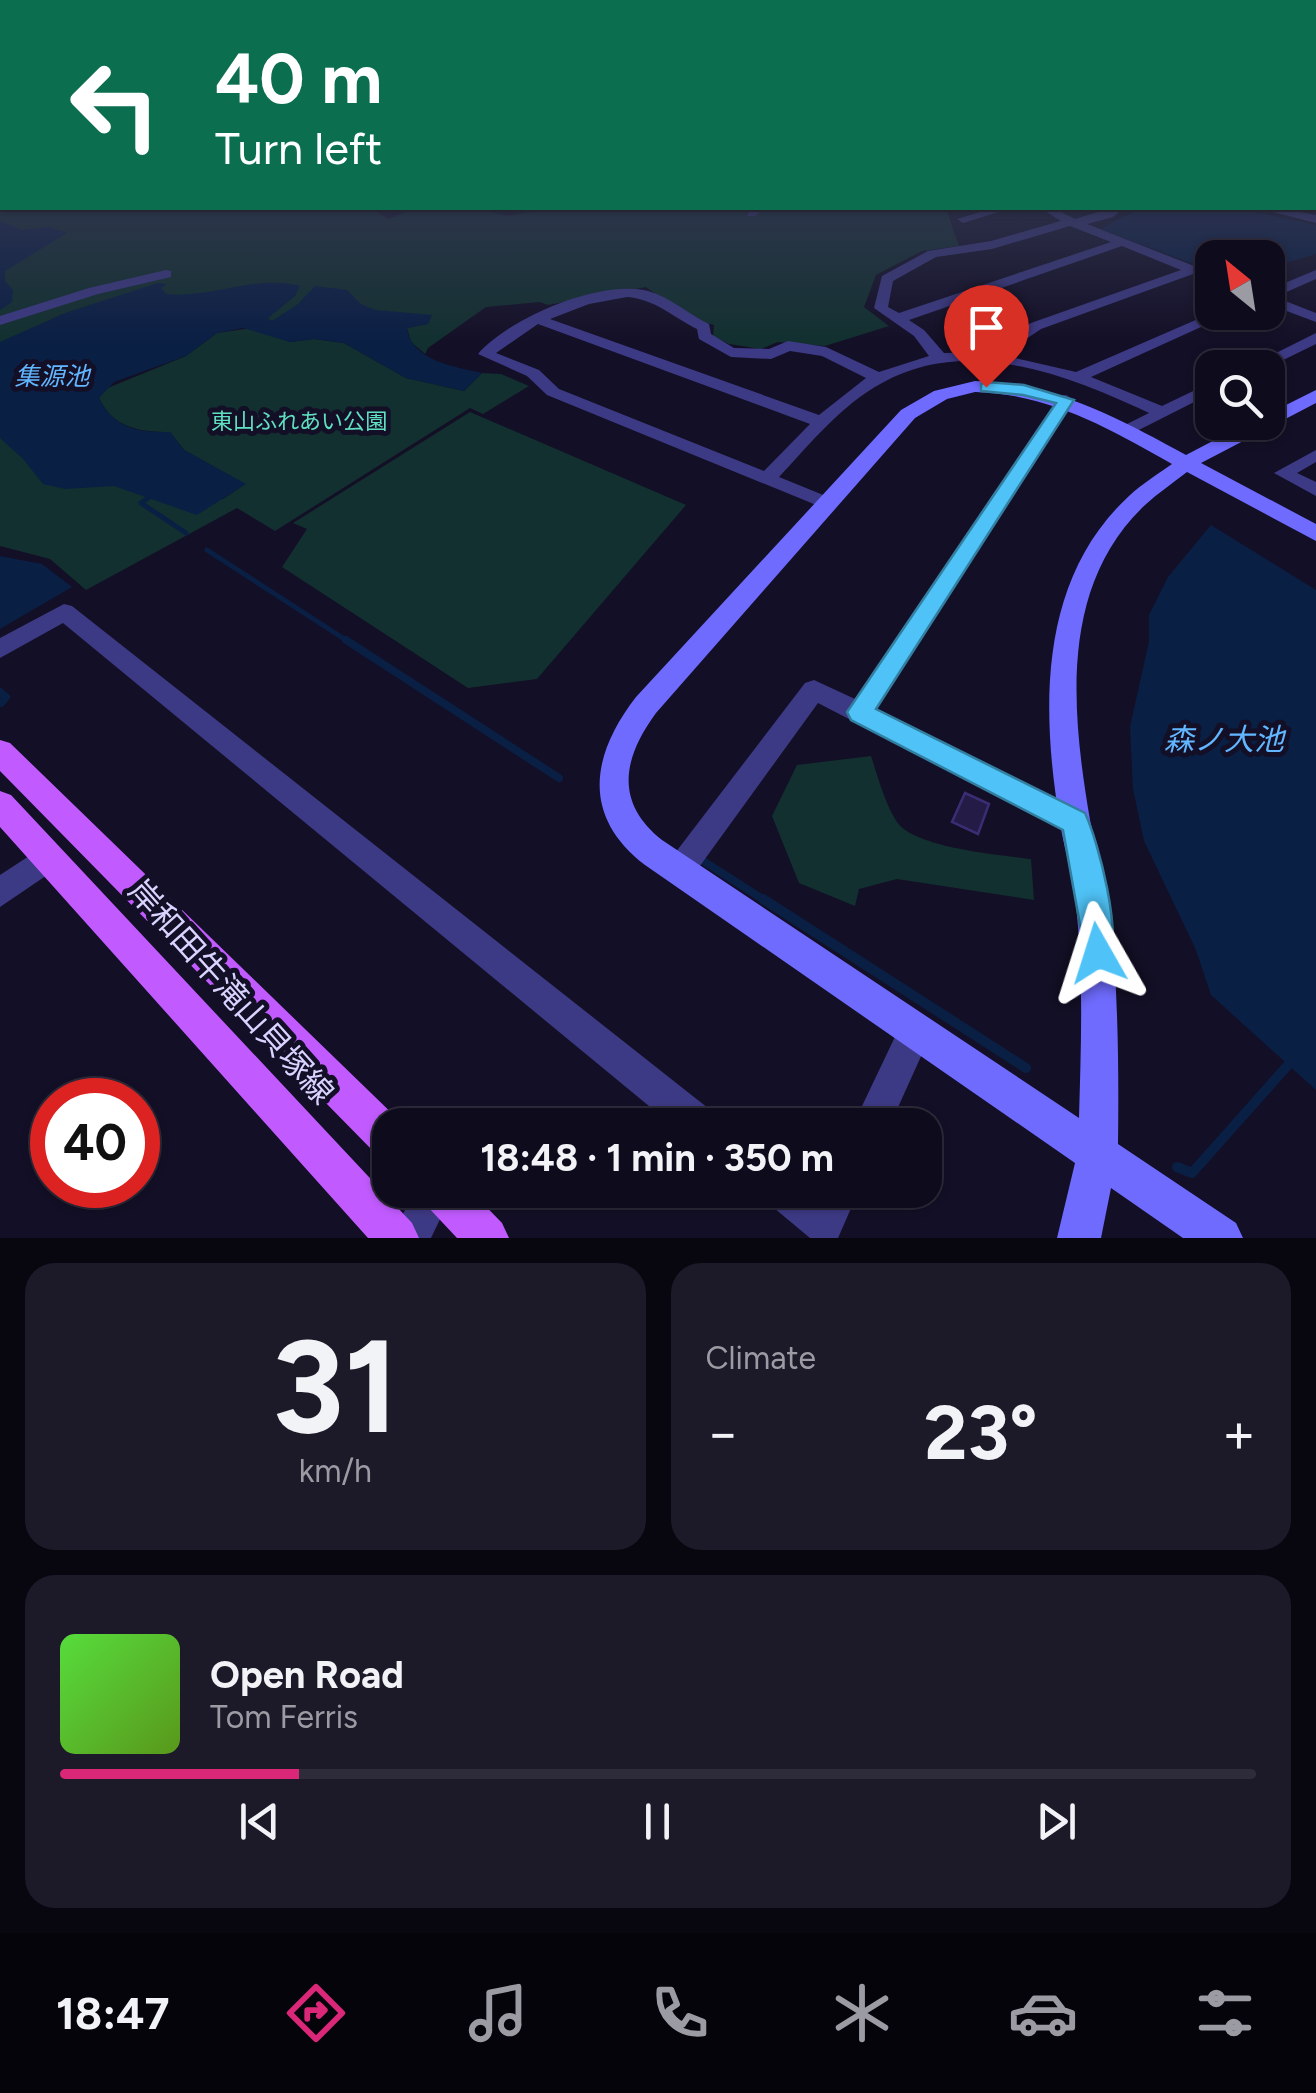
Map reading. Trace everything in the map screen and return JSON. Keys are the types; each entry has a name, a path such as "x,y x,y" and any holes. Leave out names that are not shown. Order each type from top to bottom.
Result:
{"main road":[{"name":"岸和田牛滝山貝塚線","path":"0,752 372,1122"},
{"name":"岸和田牛滝山貝塚線","path":"0,806 397,1238"},
{"path":"456,1208 487,1238"}],"street":[{"path":"965,228 972,249"},
{"path":"940,360 919,333 881,308 887,279 933,254 972,249 1051,228"},
{"path":"1087,228 1193,270"},
{"path":"897,319 1123,242"},
{"path":"987,358 1036,326 1193,270"},
{"path":"0,321 94,290 166,274"},
{"path":"1285,289 1316,274"},
{"path":"826,502 554,392 533,373 486,354 555,308 636,292 662,301 704,327 704,336 731,352 771,354 788,346 826,352 878,378"},
{"path":"1285,304 1316,318"},
{"path":"537,320 822,422"},
{"path":"1195,328 1073,388 1007,387 939,394 908,414 625,730 614,759 614,790 635,836 679,872 1221,1238"},
{"path":"1285,353 1316,338"},
{"path":"769,476 822,422 878,378 940,360 987,358 1073,388 1160,412"},
{"path":"1073,388 1128,431 1316,534"},
{"path":"860,712 1073,388"},
{"path":"1128,431 1195,395"},
{"path":"1285,412 1316,396"},
{"path":"1079,1238 1098,1152 1098,953 1092,897 1075,822 1061,710 1062,659 1072,608 1115,523 1136,500 1186,463 1231,440"},
{"path":"1316,455 1283,473 1316,490"},
{"path":"0,649 64,612 679,1108"},
{"path":"679,872 814,690 1075,822"},
{"path":"0,892 49,858"},
{"path":"879,1108 914,1032"},
{"path":"410,1238 428,1208"},
{"path":"803,1208 824,1225 832,1208"}],"green space":[{"name":"東山ふれあい公園","path":"0,228 953,228 959,246 922,251 876,275 864,307 889,326 825,346 778,342 761,349 729,344 713,336 714,325 688,318 646,287 548,305 540,302 486,307 425,354 411,342 407,328 427,324 223,325 74,378 65,444 223,499 245,484 184,450 170,432 148,431 119,422 99,398 105,389 186,356 217,333 252,328 290,342 314,339 344,343 406,378 464,391 482,373 501,374 529,386 483,414 470,408 275,531 237,508 86,590 50,559 0,546"},
{"path":"470,412 686,505 537,679 468,688 282,567 307,529 293,523"},
{"path":"871,756 889,807 907,831 959,849 1031,859 1034,900 897,879 859,889 855,906 799,883 772,816 797,765"}],"water":[{"path":"0,228 51,228 67,233 5,271 5,281 13,290 12,302 0,310"},
{"path":"1316,228 1316,254 1285,263 1285,240 1195,240 1195,265 1100,229"},
{"name":"集源池","path":"158,283 167,284 161,288 166,294 183,295 267,283 300,286 295,296 268,318 272,321 298,304 315,286 347,290 361,304 375,310 432,315 428,324 407,328 417,348 436,361 482,373 464,391 406,378 344,343 314,339 290,342 243,328 217,333 186,356 114,382 99,398 119,422 138,430 170,432 184,450 246,484 197,515 114,486 65,489 43,484 0,438 0,342 65,313"},
{"name":"森ノ大池","path":"1211,525 1316,590 1316,1090 1211,995 1196,950 1144,841 1133,789 1130,727 1149,641 1149,615 1168,577"},
{"path":"0,556 42,564 72,587 0,629"}],"building":[{"path":"965,793 989,804 978,834 952,822"}],"waterway":[{"path":"148,498 141,503 186,533"},
{"path":"207,550 349,642"},
{"path":"346,640 559,778"},
{"path":"0,692 6,697 1,703"},
{"path":"705,862 767,902"},
{"path":"763,899 1026,1068"},
{"path":"1177,1167 1192,1173 1288,1065"}],"route":[{"path":"986,387 1007,387 1066,400 860,712 1075,822 1092,897 1098,953"}]}
